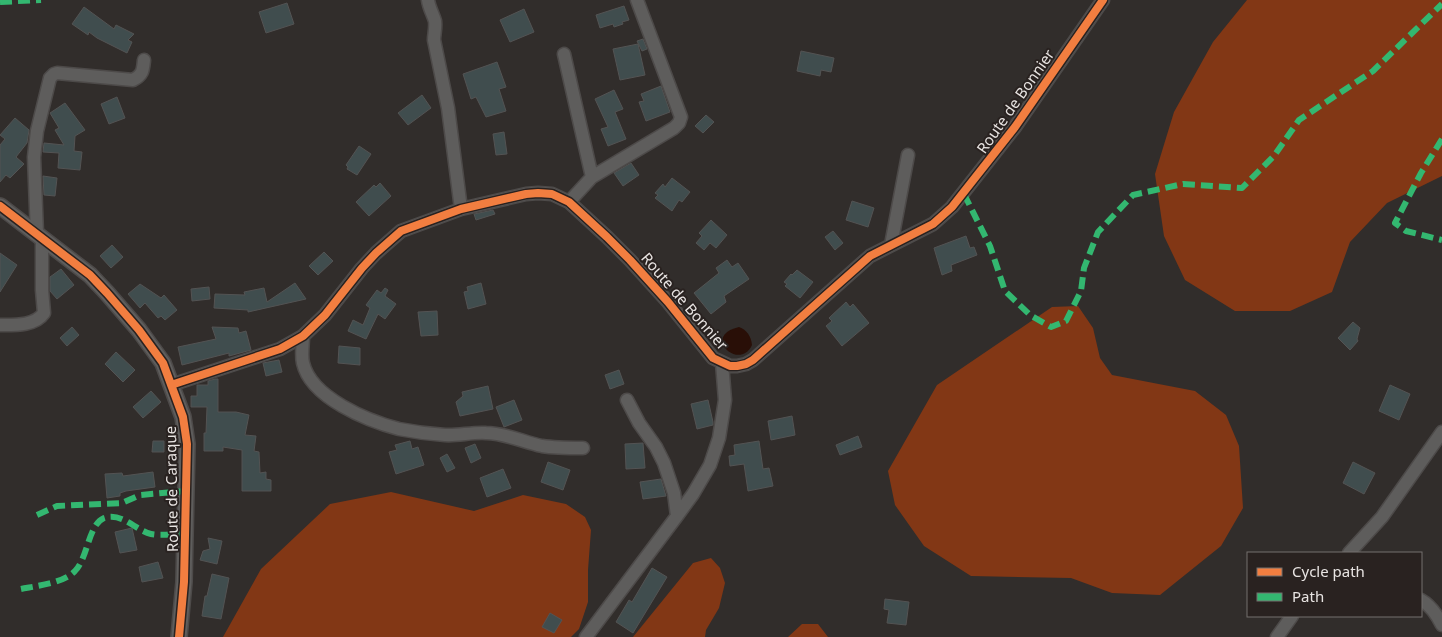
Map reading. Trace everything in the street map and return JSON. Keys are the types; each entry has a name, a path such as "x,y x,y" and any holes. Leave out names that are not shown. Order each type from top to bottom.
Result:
{"street":[{"path":"428,0 435,20 434,40 448,108 461,209"},
{"path":"569,202 592,177 674,128 681,120 638,0"},
{"name":"Route de Bonnier","path":"171,385 280,349 303,336 325,315 362,268 386,243 401,231 461,209 538,193 552,194 569,202 630,260 668,302 713,358 730,366 746,364 753,360 870,256 933,224 942,217 964,194 1015,127 1103,0"},
{"path":"564,54 592,177"},
{"path":"0,325 32,322 44,313 34,157 37,131 50,78 57,73 133,80 140,76 144,70 144,60"},
{"path":"891,245 908,155"},
{"name":"Route de Caraque","path":"0,206 90,275 108,293 163,363 183,417 187,444 184,582 179,637"},
{"path":"303,336 303,362 309,377 323,393 350,410 376,421 419,432 447,435 487,433 516,438 553,448 583,448"},
{"path":"586,637 693,494 710,466 722,423 725,400 722,363"},
{"path":"627,400 664,463 674,493 677,516"},
{"path":"1350,552 1382,517 1442,432"},
{"path":"1422,601 1439,618 1442,624"},
{"path":"1277,637 1291,617"}],"shaded area":[{"path":"1247,0 1442,0 1442,176 1387,203 1350,242 1332,292 1290,311 1235,311 1185,280 1164,236 1155,174 1174,112 1213,42"},
{"path":"1078,306 1093,328 1100,358 1112,375 1195,391 1226,415 1239,446 1243,508 1221,546 1160,595 1112,593 1071,578 971,576 924,546 895,505 888,471 937,385 1052,307"},
{"path":"739,327 748,334 752,345 746,352 739,355 732,354 726,350 723,344 723,337 728,331"},
{"path":"391,492 474,511 523,495 566,504 585,517 591,530 588,602 579,629 571,637 223,637 261,569 330,504"},
{"path":"711,558 720,568 725,583 719,608 706,630 705,637 633,637 693,563"},
{"path":"802,624 818,624 828,637 788,637"}],"building":[{"path":"287,3 294,24 266,33 259,12"},
{"path":"624,6 629,20 614,27 613,24 600,28 596,15"},
{"path":"84,7 114,29 116,25 134,34 128,40 132,42 127,53 89,32 88,35 72,24"},
{"path":"524,9 534,32 510,42 500,20"},
{"path":"643,39 647,49 642,51 637,41"},
{"path":"638,44 645,75 620,80 613,49"},
{"path":"801,51 834,58 831,72 821,70 820,76 797,71"},
{"path":"497,62 506,87 499,89 506,111 486,117 476,97 471,99 463,74"},
{"path":"661,86 670,112 646,121 639,102 644,101 641,94"},
{"path":"614,90 623,109 615,112 626,139 608,146 601,129 608,127 595,99"},
{"path":"422,95 431,108 408,125 398,113"},
{"path":"117,97 125,118 109,124 101,104"},
{"path":"65,103 85,130 75,136 74,151 82,152 80,170 58,168 59,153 43,152 44,143 64,145 55,130 59,128 50,113"},
{"path":"706,115 714,122 703,133 695,126"},
{"path":"15,118 29,130 27,143 16,157 24,164 10,178 6,175 0,182 0,145 5,139 0,135"},
{"path":"504,132 507,154 496,155 493,134"},
{"path":"359,146 371,154 357,175 347,169 346,165"},
{"path":"631,163 639,175 623,186 614,173"},
{"path":"43,176 57,178 55,196 44,195"},
{"path":"672,178 690,192 682,202 679,200 672,211 655,198 658,195 655,193 663,184 665,187"},
{"path":"380,183 391,196 369,216 356,202 374,185 376,187"},
{"path":"852,201 874,208 868,227 846,220"},
{"path":"493,210 495,214 476,220 474,214"},
{"path":"711,220 727,235 716,248 710,243 704,250 696,243 702,236 699,233"},
{"path":"833,231 843,243 835,250 825,237"},
{"path":"966,236 970,248 974,247 977,255 951,265 952,271 942,275 934,248"},
{"path":"112,245 123,257 111,268 100,256"},
{"path":"324,252 333,261 318,275 309,266"},
{"path":"0,253 17,265 0,292"},
{"path":"727,260 732,267 738,263 749,279 724,296 726,302 711,314 694,293 719,273 716,268"},
{"path":"61,269 74,285 57,299 50,291 50,277"},
{"path":"797,270 813,282 800,298 785,286 787,284 784,282"},
{"path":"295,283 306,299 248,312 248,310 214,308 215,294 245,295 244,292 264,288 267,302"},
{"path":"481,283 486,304 468,309 464,292 468,291 467,287"},
{"path":"140,284 161,298 164,295 177,310 165,320 161,316 158,318 145,303 140,308 128,294"},
{"path":"209,287 210,299 192,301 191,289"},
{"path":"385,288 388,290 385,296 396,304 385,319 378,314 366,339 348,331 353,320 363,325 370,308 366,305 377,290 381,293"},
{"path":"846,302 850,307 853,304 869,323 842,346 826,326 832,321 829,318"},
{"path":"437,311 438,335 421,336 418,312"},
{"path":"1353,322 1360,328 1358,341 1350,350 1338,338"},
{"path":"72,327 79,335 67,346 60,338"},
{"path":"212,327 238,328 239,333 246,331 251,350 229,356 229,353 182,365 178,347 216,339"},
{"path":"339,346 360,348 360,365 338,363"},
{"path":"116,352 135,370 123,382 105,364"},
{"path":"279,360 282,372 266,376 263,363"},
{"path":"619,370 624,384 610,389 605,375"},
{"path":"218,379 218,412 236,412 249,415 245,435 256,436 254,451 259,452 260,473 266,472 266,479 271,480 271,491 242,491 242,450 223,447 223,451 204,451 207,407 191,407 191,396 197,396 197,385 208,385 208,381"},
{"path":"1390,385 1410,394 1399,420 1379,411"},
{"path":"488,386 493,409 460,416 456,402 463,396 462,392"},
{"path":"151,391 161,402 143,418 133,407"},
{"path":"514,400 522,420 504,427 496,407"},
{"path":"708,400 713,425 697,429 691,404"},
{"path":"792,416 795,435 771,440 768,421"},
{"path":"858,436 862,447 840,455 836,445"},
{"path":"153,441 164,441 164,452 152,452"},
{"path":"410,441 412,449 418,447 424,465 396,474 389,452 397,450 395,445"},
{"path":"759,441 763,469 769,468 773,486 748,491 744,464 730,466 729,456 735,455 734,445"},
{"path":"643,443 645,468 626,469 625,444"},
{"path":"475,444 481,458 471,463 465,448"},
{"path":"447,454 455,468 447,472 440,458"},
{"path":"548,462 570,470 563,490 541,482"},
{"path":"1353,462 1375,473 1364,494 1343,483"},
{"path":"503,469 511,488 487,497 480,478"},
{"path":"153,472 155,487 126,491 120,493 120,496 107,498 105,474 122,473 123,476"},
{"path":"661,479 666,496 643,499 640,482"},
{"path":"132,528 137,550 120,553 115,532"},
{"path":"208,538 222,541 217,564 200,560 203,551 210,549"},
{"path":"158,562 163,578 142,582 139,567"},
{"path":"652,568 667,577 633,633 616,622 629,600 632,602"},
{"path":"212,574 229,578 221,619 202,616 205,596 207,596"},
{"path":"885,599 909,602 906,625 887,623 889,610 884,609"},
{"path":"550,613 562,620 554,633 542,627"}],"marked path":[{"path":"0,2 41,0"},
{"path":"964,194 990,246 1005,291 1030,315 1051,327 1066,321 1081,291 1084,268 1098,232 1133,195 1183,184 1242,188 1274,156 1299,120 1373,71 1442,4"},
{"path":"1442,139 1421,173 1395,223 1406,231 1442,240"},
{"path":"37,515 57,506 122,503 140,495 186,491"},
{"path":"21,589 57,581 75,571 83,558 91,534 104,518 117,517 123,519 151,534 185,533"}],"cycle path":[{"path":"171,385 280,349 303,336 325,315 362,268 401,231 461,209 538,193 552,194 569,202 607,237 668,302 713,358 730,366 746,364 753,360 870,256 933,224 952,207 1015,127 1103,0"},
{"path":"0,206 90,275 139,330 163,363 183,417 187,444 184,582 179,637"}]}
